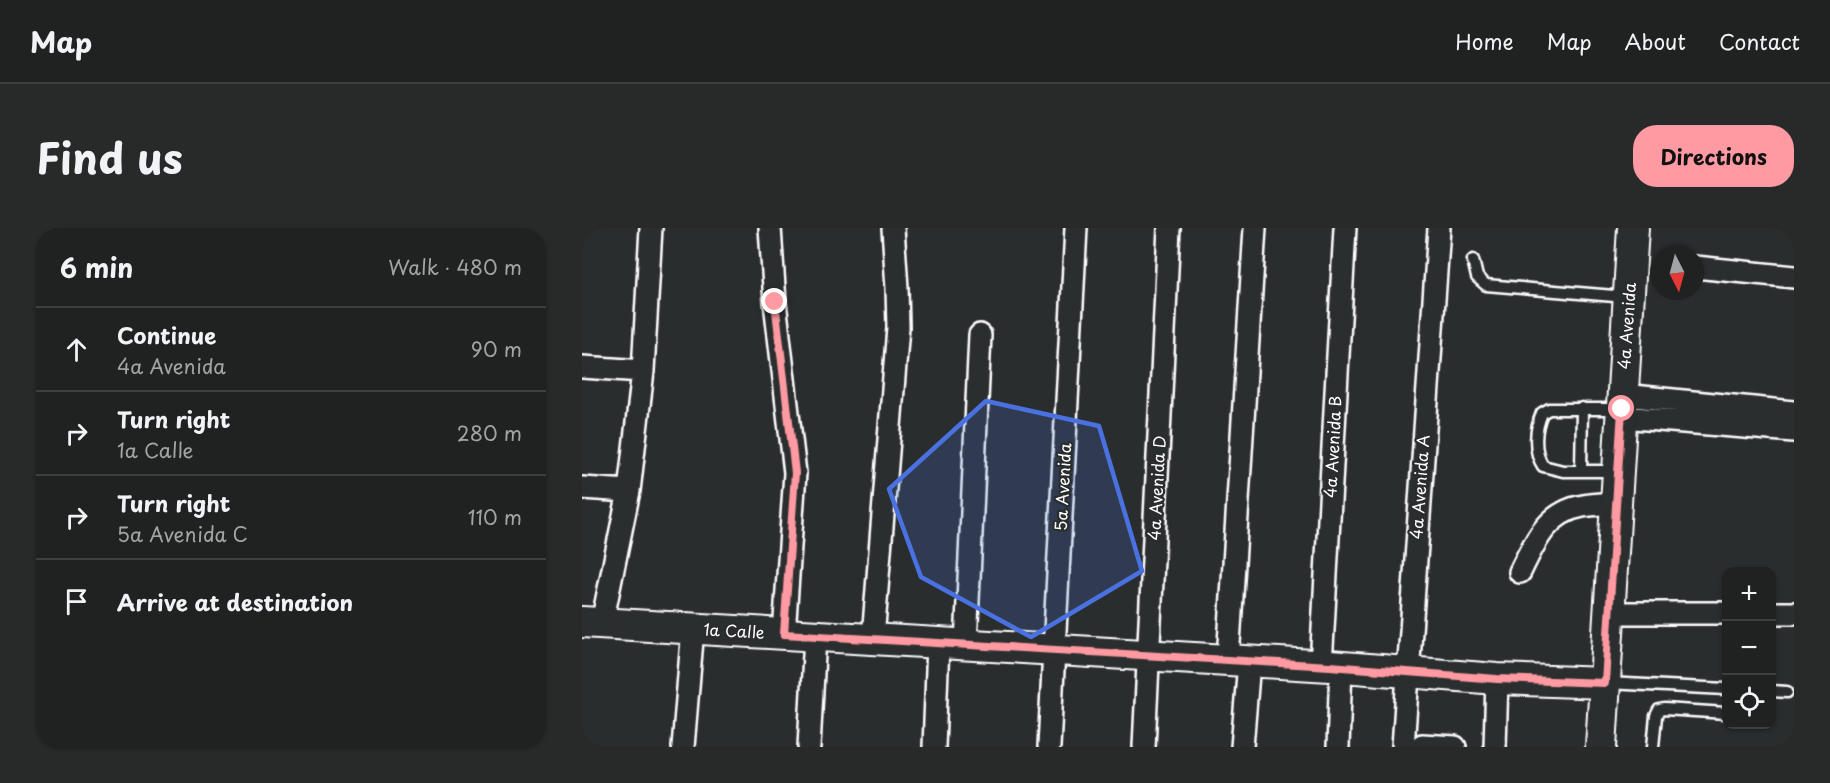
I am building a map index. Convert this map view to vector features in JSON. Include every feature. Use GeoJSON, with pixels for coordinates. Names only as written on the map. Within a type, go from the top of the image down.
{"type":"FeatureCollection","features":[{"type":"Feature","properties":{"kind":"street"},"geometry":{"type":"LineString","coordinates":[[592,622],[629,491],[643,371],[651,228]]}},
{"type":"Feature","properties":{"kind":"street"},"geometry":{"type":"LineString","coordinates":[[770,228],[775,302],[795,473],[784,634]]}},
{"type":"Feature","properties":{"kind":"street"},"geometry":{"type":"LineString","coordinates":[[873,639],[898,327],[893,228]]}},
{"type":"Feature","properties":{"kind":"street","name":"5a Avenida"},"geometry":{"type":"LineString","coordinates":[[1049,747],[1076,228]]}},
{"type":"Feature","properties":{"kind":"street","name":"4a Avenida D"},"geometry":{"type":"LineString","coordinates":[[1144,747],[1169,228]]}},
{"type":"Feature","properties":{"kind":"street"},"geometry":{"type":"LineString","coordinates":[[1242,747],[1238,661],[1255,228]]}},
{"type":"Feature","properties":{"kind":"street","name":"4a Avenida B"},"geometry":{"type":"LineString","coordinates":[[1338,747],[1331,666],[1345,228]]}},
{"type":"Feature","properties":{"kind":"street","name":"4a Avenida A"},"geometry":{"type":"LineString","coordinates":[[1413,746],[1407,671],[1439,228]]}},
{"type":"Feature","properties":{"kind":"street","name":"4a Avenida"},"geometry":{"type":"LineString","coordinates":[[1601,747],[1633,228]]}},
{"type":"Feature","properties":{"kind":"street"},"geometry":{"type":"LineString","coordinates":[[1704,268],[1794,277]]}},
{"type":"Feature","properties":{"kind":"street"},"geometry":{"type":"LineString","coordinates":[[934,747],[952,644],[980,335]]}},
{"type":"Feature","properties":{"kind":"street"},"geometry":{"type":"LineString","coordinates":[[582,367],[643,371]]}},
{"type":"Feature","properties":{"kind":"street"},"geometry":{"type":"LineString","coordinates":[[1622,407],[1794,412]]}},
{"type":"Feature","properties":{"kind":"street"},"geometry":{"type":"LineString","coordinates":[[1622,407],[1794,431]]}},
{"type":"Feature","properties":{"kind":"street"},"geometry":{"type":"LineString","coordinates":[[582,488],[629,491]]}},
{"type":"Feature","properties":{"kind":"street"},"geometry":{"type":"LineString","coordinates":[[1520,572],[1537,536],[1558,516],[1584,505],[1616,503]]}},
{"type":"Feature","properties":{"kind":"street"},"geometry":{"type":"LineString","coordinates":[[1610,613],[1722,613]]}},
{"type":"Feature","properties":{"kind":"street"},"geometry":{"type":"LineString","coordinates":[[1776,613],[1794,613]]}},
{"type":"Feature","properties":{"kind":"street","name":"1a Calle"},"geometry":{"type":"LineString","coordinates":[[592,622],[1331,666],[1497,679],[1605,683]]}},
{"type":"Feature","properties":{"kind":"street"},"geometry":{"type":"LineString","coordinates":[[683,747],[693,628]]}},
{"type":"Feature","properties":{"kind":"street"},"geometry":{"type":"LineString","coordinates":[[809,747],[815,636]]}},
{"type":"Feature","properties":{"kind":"street"},"geometry":{"type":"LineString","coordinates":[[1495,747],[1497,679]]}},
{"type":"Feature","properties":{"kind":"street"},"geometry":{"type":"LineString","coordinates":[[1413,746],[1455,747]]}},
{"type":"Feature","properties":{"kind":"lane"},"geometry":{"type":"LineString","coordinates":[[1473,260],[1478,278],[1486,285],[1629,297]]}},
{"type":"Feature","properties":{"kind":"lane"},"geometry":{"type":"LineString","coordinates":[[1618,471],[1563,471],[1543,466],[1538,460],[1536,435],[1542,413],[1549,409],[1622,407]]}},
{"type":"Feature","properties":{"kind":"lane"},"geometry":{"type":"LineString","coordinates":[[1581,471],[1582,408]]}},
{"type":"Feature","properties":{"kind":"lane"},"geometry":{"type":"LineString","coordinates":[[1605,683],[1722,689]]}},
{"type":"Feature","properties":{"kind":"lane"},"geometry":{"type":"LineString","coordinates":[[1776,691],[1787,692]]}},
{"type":"Feature","properties":{"kind":"lane"},"geometry":{"type":"LineString","coordinates":[[1653,747],[1656,716],[1659,710],[1722,713]]}},
{"type":"Feature","properties":{"kind":"highlighted area"},"geometry":{"type":"Polygon","coordinates":[[[986,401],[1099,426],[1142,571],[1031,637],[921,577],[889,489],[986,401]]]}},
{"type":"Feature","properties":{"kind":"route"},"geometry":{"type":"LineString","coordinates":[[775,302],[795,473],[784,634],[1330,666],[1497,679],[1605,683],[1622,409]]}}]}
